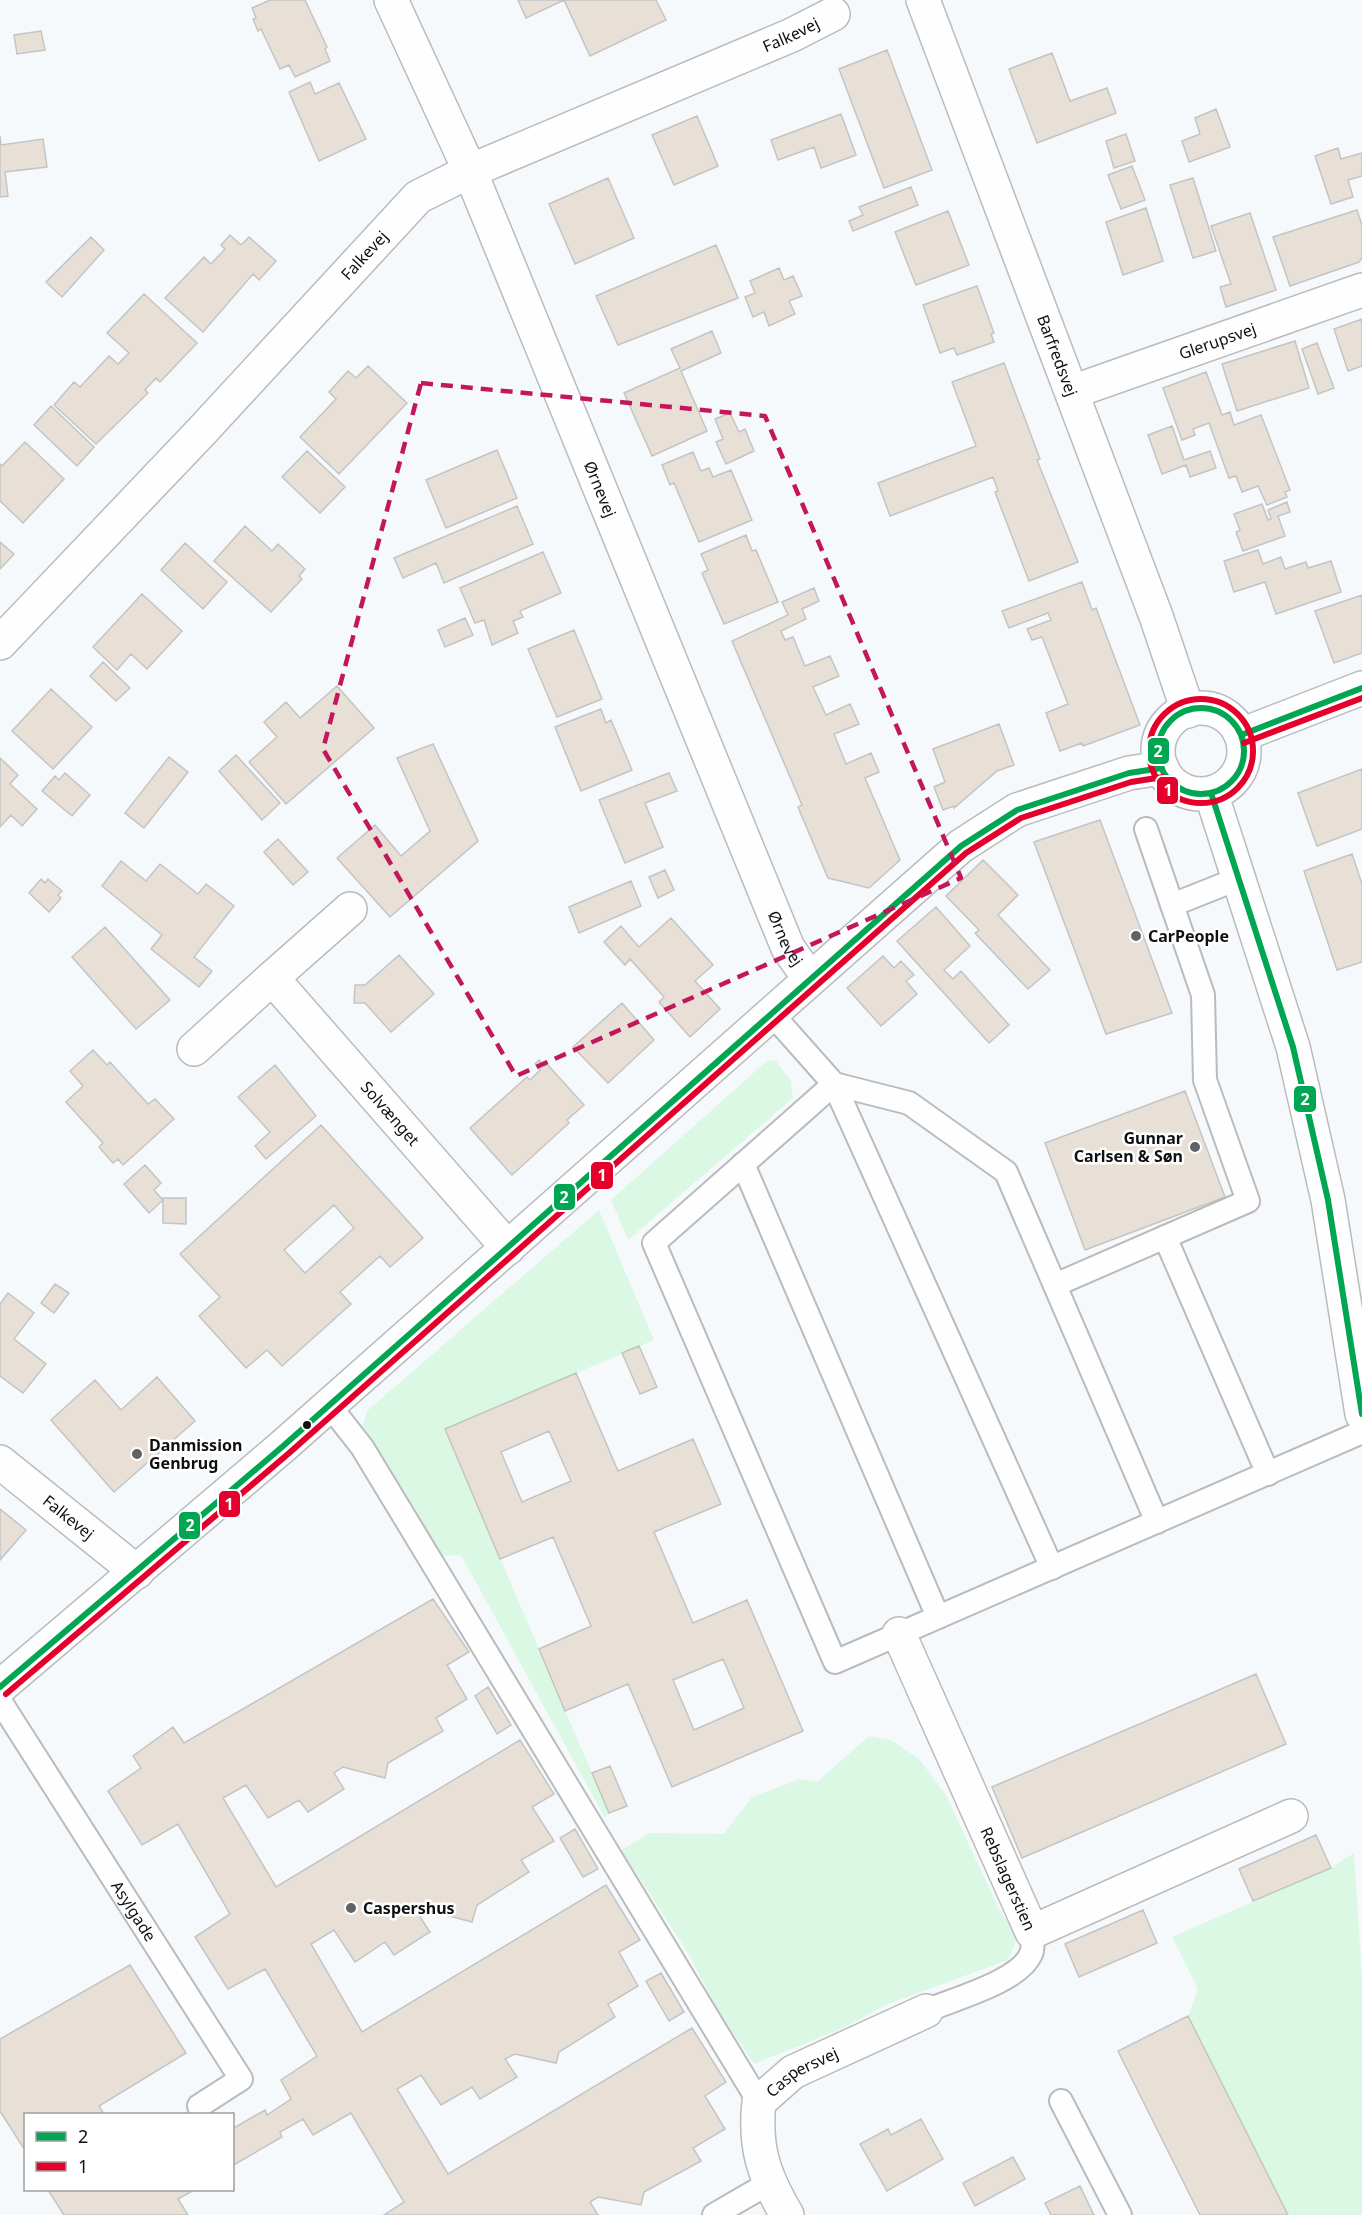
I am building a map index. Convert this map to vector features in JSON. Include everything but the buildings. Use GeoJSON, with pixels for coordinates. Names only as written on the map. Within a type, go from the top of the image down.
{"type":"FeatureCollection","features":[{"type":"Feature","properties":{"kind":"street","name":"Ørnevej"},"geometry":{"type":"LineString","coordinates":[[391,0],[470,171],[788,948],[809,978]]}},
{"type":"Feature","properties":{"kind":"street","name":"Barfredsvej"},"geometry":{"type":"LineString","coordinates":[[923,0],[1156,616],[1188,711]]}},
{"type":"Feature","properties":{"kind":"street","name":"Falkevej"},"geometry":{"type":"LineString","coordinates":[[0,643],[201,432],[418,197],[470,171],[792,35],[833,14]]}},
{"type":"Feature","properties":{"kind":"street","name":"Glerupsvej"},"geometry":{"type":"LineString","coordinates":[[1072,392],[1362,290]]}},
{"type":"Feature","properties":{"kind":"street"},"geometry":{"type":"LineString","coordinates":[[1241,735],[1362,688]]}},
{"type":"Feature","properties":{"kind":"street"},"geometry":{"type":"LineString","coordinates":[[1213,710],[1225,716],[1241,735],[1244,750],[1242,764],[1236,777],[1225,787],[1211,793],[1199,794],[1182,789],[1168,778],[1162,768],[1159,754],[1163,734],[1175,717],[1188,711],[1213,710]]}},
{"type":"Feature","properties":{"kind":"street"},"geometry":{"type":"LineString","coordinates":[[0,1687],[329,1406],[809,978],[961,846],[1017,810],[1129,773],[1162,768]]}},
{"type":"Feature","properties":{"kind":"street"},"geometry":{"type":"LineString","coordinates":[[1211,793],[1293,1047],[1328,1200],[1362,1412]]}},
{"type":"Feature","properties":{"kind":"street"},"geometry":{"type":"LineString","coordinates":[[194,1048],[350,909]]}},
{"type":"Feature","properties":{"kind":"street","name":"Solvænget"},"geometry":{"type":"LineString","coordinates":[[272,978],[508,1248]]}},
{"type":"Feature","properties":{"kind":"street","name":"Falkevej"},"geometry":{"type":"LineString","coordinates":[[0,1462],[137,1572]]}},
{"type":"Feature","properties":{"kind":"street","name":"Rebslagerstien"},"geometry":{"type":"LineString","coordinates":[[899,1634],[1032,1932],[1291,1816]]}},
{"type":"Feature","properties":{"kind":"street","name":"Caspersvej"},"geometry":{"type":"LineString","coordinates":[[787,2215],[769,2183],[756,2130],[759,2102],[793,2072],[926,2011]]}},
{"type":"Feature","properties":{"kind":"lane"},"geometry":{"type":"LineString","coordinates":[[1055,1285],[1248,1201],[1205,1080],[1203,995],[1146,829]]}},
{"type":"Feature","properties":{"kind":"lane"},"geometry":{"type":"LineString","coordinates":[[1172,905],[1240,878]]}},
{"type":"Feature","properties":{"kind":"lane"},"geometry":{"type":"LineString","coordinates":[[771,1013],[834,1084],[1052,1568]]}},
{"type":"Feature","properties":{"kind":"lane"},"geometry":{"type":"LineString","coordinates":[[834,1084],[654,1243],[835,1662],[1362,1432]]}},
{"type":"Feature","properties":{"kind":"lane"},"geometry":{"type":"LineString","coordinates":[[834,1084],[909,1103],[1006,1172],[1157,1522]]}},
{"type":"Feature","properties":{"kind":"lane"},"geometry":{"type":"LineString","coordinates":[[743,1164],[938,1617]]}},
{"type":"Feature","properties":{"kind":"lane"},"geometry":{"type":"LineString","coordinates":[[1166,1237],[1268,1474]]}},
{"type":"Feature","properties":{"kind":"lane"},"geometry":{"type":"LineString","coordinates":[[329,1406],[368,1458],[759,2102]]}},
{"type":"Feature","properties":{"kind":"lane","name":"Asylgade"},"geometry":{"type":"LineString","coordinates":[[0,1701],[241,2079],[199,2106]]}},
{"type":"Feature","properties":{"kind":"lane"},"geometry":{"type":"LineString","coordinates":[[926,2011],[1013,1975],[1030,1956],[1033,1946],[1032,1932]]}},
{"type":"Feature","properties":{"kind":"lane"},"geometry":{"type":"LineString","coordinates":[[1060,2101],[1120,2215]]}},
{"type":"Feature","properties":{"kind":"lane"},"geometry":{"type":"LineString","coordinates":[[714,2215],[769,2183]]}},
{"type":"Feature","properties":{"kind":"highlighted area"},"geometry":{"type":"Polygon","coordinates":[[[421,383],[765,416],[961,878],[516,1076],[323,749],[421,383]]]}},
{"type":"Feature","properties":{"kind":"green space"},"geometry":{"type":"Polygon","coordinates":[[[768,1060],[776,1061],[791,1081],[793,1098],[628,1240],[611,1200],[768,1060]]]}},
{"type":"Feature","properties":{"kind":"green space"},"geometry":{"type":"Polygon","coordinates":[[[599,1210],[654,1340],[445,1429],[609,1813],[605,1818],[461,1555],[440,1556],[363,1425],[367,1411],[599,1210]]]}},
{"type":"Feature","properties":{"kind":"green space"},"geometry":{"type":"Polygon","coordinates":[[[869,1736],[891,1740],[920,1760],[946,1795],[999,1909],[1018,1937],[1008,1960],[888,2004],[843,2028],[754,2064],[717,2009],[688,1953],[621,1850],[650,1833],[724,1834],[752,1797],[800,1779],[817,1782],[869,1736]]]}},
{"type":"Feature","properties":{"kind":"green space"},"geometry":{"type":"Polygon","coordinates":[[[1354,1853],[1362,1977],[1362,2215],[1288,2215],[1188,2016],[1198,1989],[1172,1937],[1331,1868],[1354,1853]]]}},
{"type":"Feature","properties":{"kind":"transit line","name":"2"},"geometry":{"type":"LineString","coordinates":[[1241,735],[1362,688]]}},
{"type":"Feature","properties":{"kind":"transit line","name":"1"},"geometry":{"type":"LineString","coordinates":[[1244,743],[1362,698]]}},
{"type":"Feature","properties":{"kind":"transit line","name":"1"},"geometry":{"type":"LineString","coordinates":[[1201,699],[1221,703],[1230,708],[1244,722],[1249,731],[1253,751],[1249,771],[1244,780],[1230,794],[1221,799],[1201,803],[1181,799],[1172,794],[1158,780],[1153,771],[1149,751],[1153,731],[1158,722],[1172,708],[1181,703],[1201,699]]}},
{"type":"Feature","properties":{"kind":"transit line","name":"2"},"geometry":{"type":"LineString","coordinates":[[1201,708],[1217,712],[1231,721],[1240,735],[1244,751],[1240,767],[1231,781],[1217,790],[1201,794],[1185,790],[1171,781],[1162,767],[1158,751],[1162,735],[1171,721],[1185,712],[1201,708]]}},
{"type":"Feature","properties":{"kind":"transit line","name":"2"},"geometry":{"type":"LineString","coordinates":[[0,1687],[282,1447],[961,846],[1017,810],[1129,773],[1162,768]]}},
{"type":"Feature","properties":{"kind":"transit line","name":"1"},"geometry":{"type":"LineString","coordinates":[[6,1694],[288,1454],[966,853],[1021,818],[1131,782],[1163,777]]}},
{"type":"Feature","properties":{"kind":"transit line","name":"2"},"geometry":{"type":"LineString","coordinates":[[1211,793],[1293,1047],[1328,1200],[1362,1414]]}},
{"type":"Feature","properties":{"kind":"place","name":"CarPeople"},"geometry":{"type":"Point","coordinates":[1136,936]}},
{"type":"Feature","properties":{"kind":"place","name":"Gunnar Carlsen & Søn"},"geometry":{"type":"Point","coordinates":[1195,1147]}},
{"type":"Feature","properties":{"kind":"place","name":"Danmission Genbrug"},"geometry":{"type":"Point","coordinates":[137,1454]}},
{"type":"Feature","properties":{"kind":"place","name":"Caspershus"},"geometry":{"type":"Point","coordinates":[351,1908]}}]}
